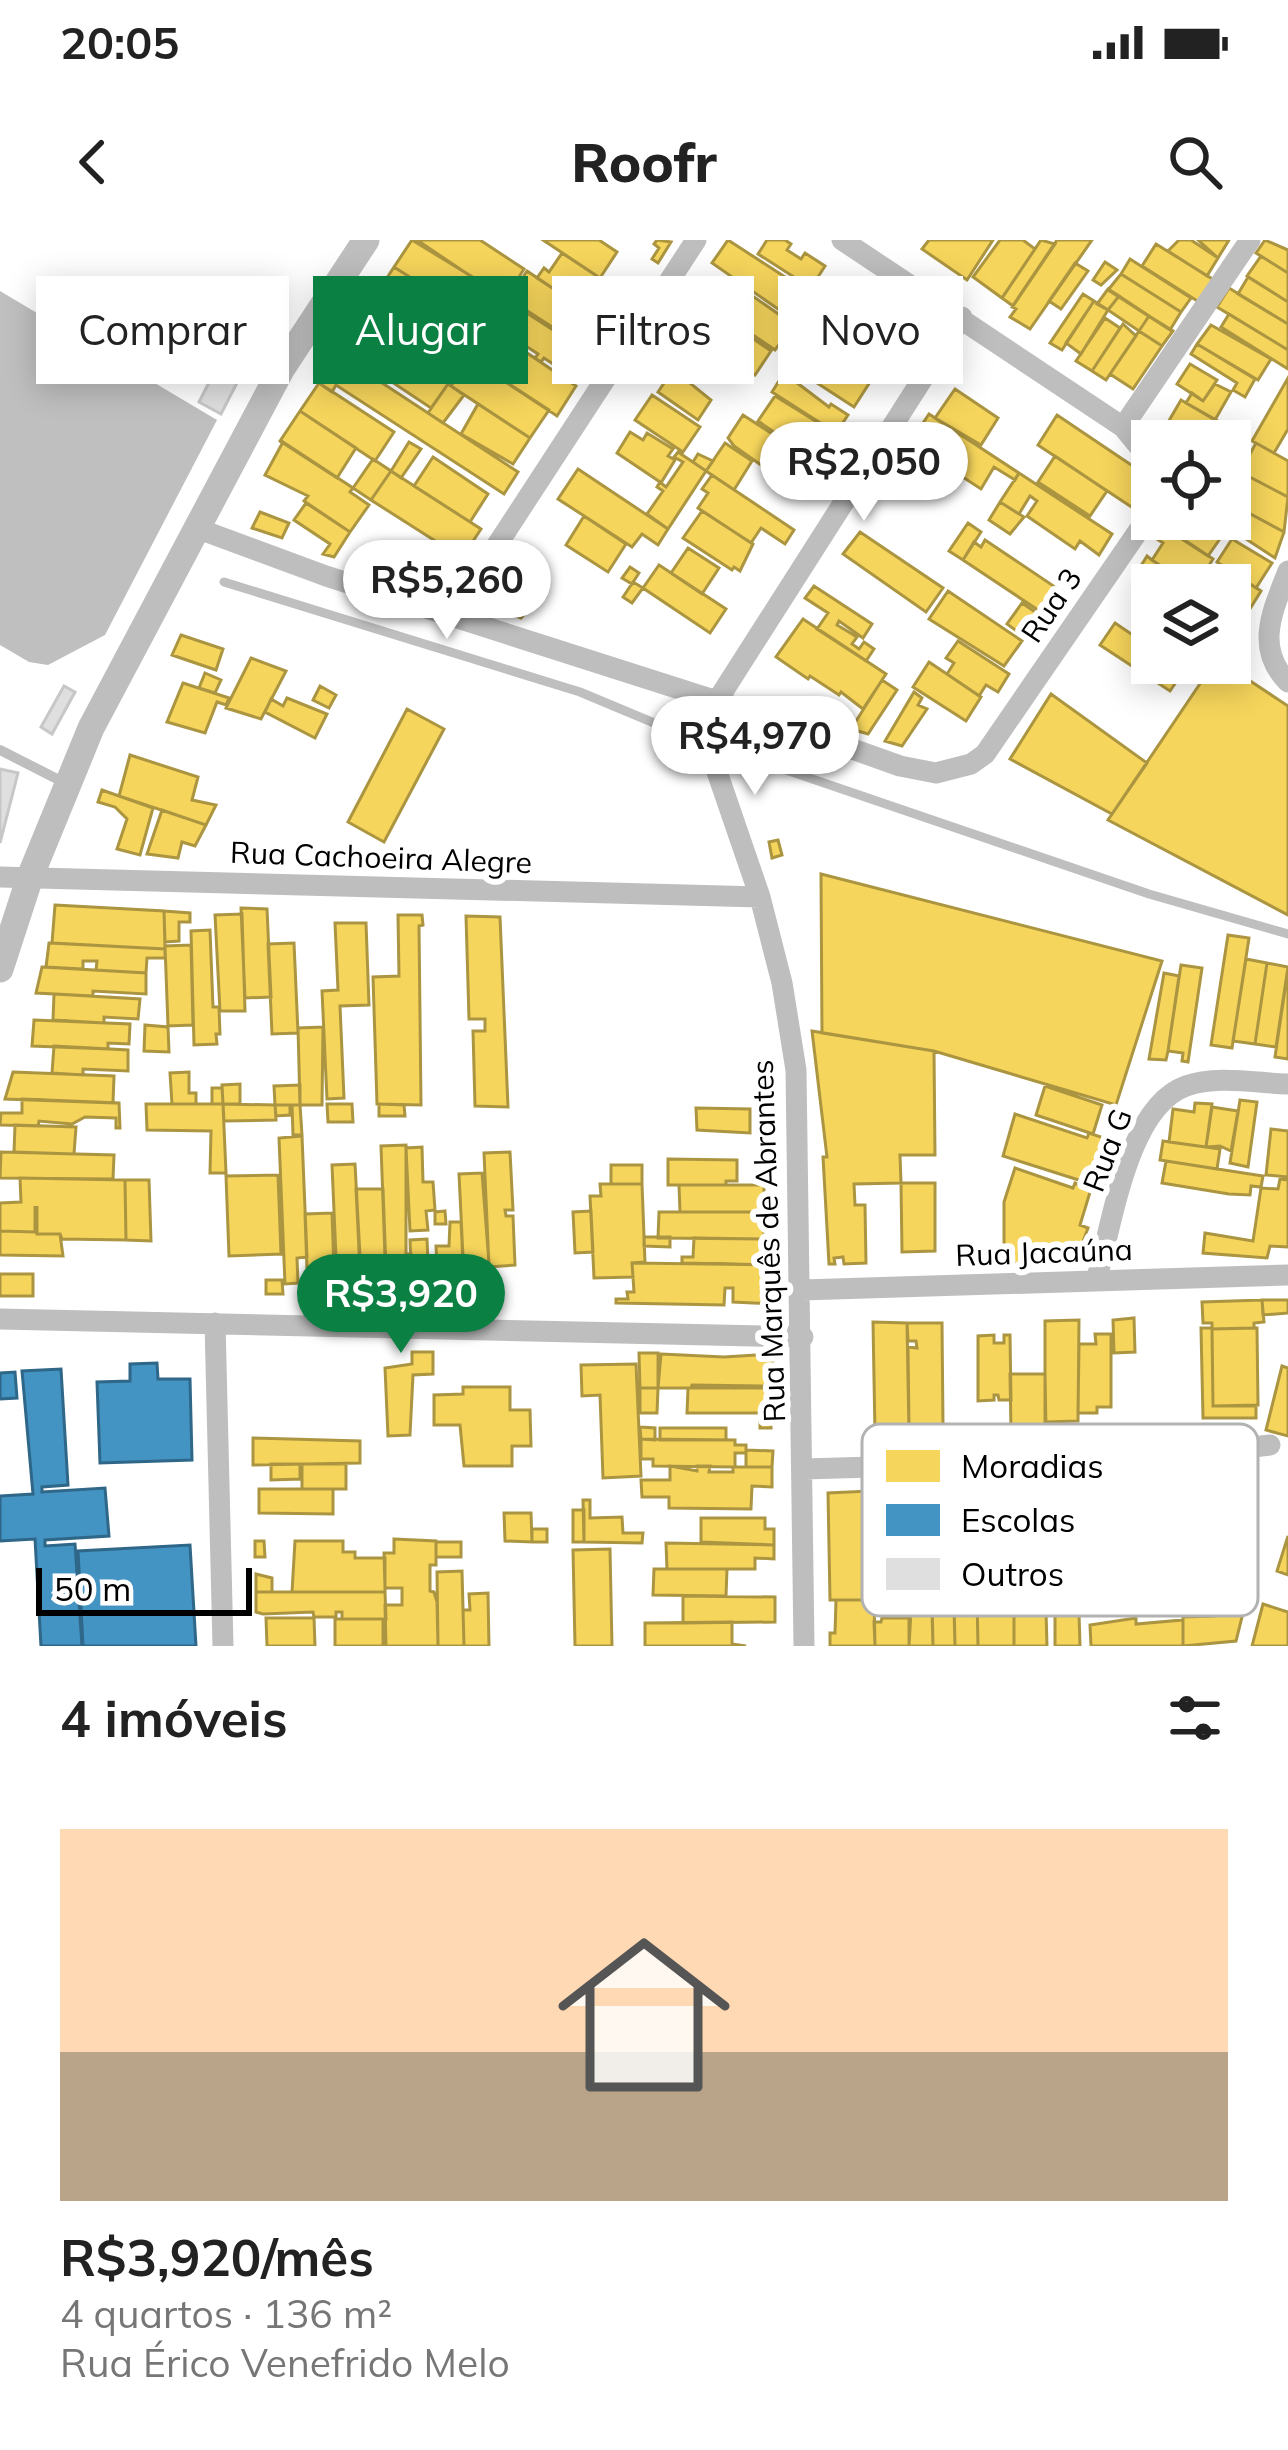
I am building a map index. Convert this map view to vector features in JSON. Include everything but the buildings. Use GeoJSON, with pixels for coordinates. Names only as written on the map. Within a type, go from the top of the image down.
{"type":"FeatureCollection","features":[{"type":"Feature","properties":{"kind":"street"},"geometry":{"type":"LineString","coordinates":[[0,969],[65,783],[282,368],[366,240]]}},
{"type":"Feature","properties":{"kind":"street"},"geometry":{"type":"LineString","coordinates":[[452,614],[696,240]]}},
{"type":"Feature","properties":{"kind":"street"},"geometry":{"type":"LineString","coordinates":[[842,240],[898,276]]}},
{"type":"Feature","properties":{"kind":"street"},"geometry":{"type":"LineString","coordinates":[[1123,427],[1250,240]]}},
{"type":"Feature","properties":{"kind":"street"},"geometry":{"type":"LineString","coordinates":[[963,318],[1131,437]]}},
{"type":"Feature","properties":{"kind":"street"},"geometry":{"type":"LineString","coordinates":[[717,701],[919,384]]}},
{"type":"Feature","properties":{"kind":"street","name":"Rua 3"},"geometry":{"type":"LineString","coordinates":[[196,528],[326,576],[717,701],[900,766],[936,773],[971,764],[1000,733],[1133,540]]}},
{"type":"Feature","properties":{"kind":"street"},"geometry":{"type":"LineString","coordinates":[[1288,571],[1270,617],[1268,642],[1273,663],[1288,682]]}},
{"type":"Feature","properties":{"kind":"street","name":"Rua Marquês de Abrantes"},"geometry":{"type":"LineString","coordinates":[[717,701],[714,763],[760,897],[782,983],[796,1070],[804,1646]]}},
{"type":"Feature","properties":{"kind":"street","name":"Rua Cachoeira Alegre"},"geometry":{"type":"LineString","coordinates":[[0,877],[760,897]]}},
{"type":"Feature","properties":{"kind":"street","name":"Rua G"},"geometry":{"type":"LineString","coordinates":[[1096,1281],[1135,1144],[1144,1121],[1164,1097],[1187,1085],[1211,1081],[1288,1084]]}},
{"type":"Feature","properties":{"kind":"street","name":"Rua Jacaúna"},"geometry":{"type":"LineString","coordinates":[[802,1290],[1288,1275]]}},
{"type":"Feature","properties":{"kind":"street"},"geometry":{"type":"LineString","coordinates":[[0,1319],[802,1337]]}},
{"type":"Feature","properties":{"kind":"street"},"geometry":{"type":"LineString","coordinates":[[215,1323],[223,1646]]}},
{"type":"Feature","properties":{"kind":"street"},"geometry":{"type":"LineString","coordinates":[[1258,1446],[1270,1445]]}},
{"type":"Feature","properties":{"kind":"street"},"geometry":{"type":"LineString","coordinates":[[804,1469],[862,1467]]}},
{"type":"Feature","properties":{"kind":"lane"},"geometry":{"type":"LineString","coordinates":[[0,750],[65,783]]}},
{"type":"Feature","properties":{"kind":"shaded area"},"geometry":{"type":"Polygon","coordinates":[[[0,291],[36,312],[36,384],[156,384],[217,420],[105,635],[48,665],[29,662],[0,645],[0,291]]]}},
{"type":"Feature","properties":{"kind":"waterway"},"geometry":{"type":"LineString","coordinates":[[224,582],[580,692],[690,738]]}},
{"type":"Feature","properties":{"kind":"waterway"},"geometry":{"type":"LineString","coordinates":[[742,755],[1149,894],[1288,934]]}}]}
